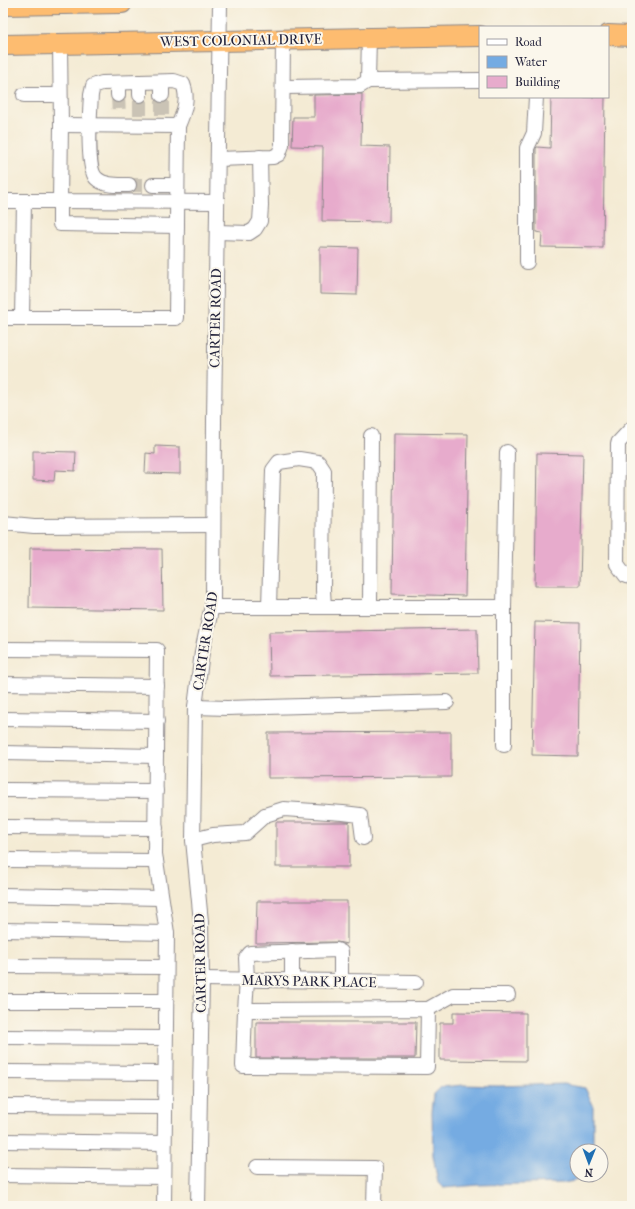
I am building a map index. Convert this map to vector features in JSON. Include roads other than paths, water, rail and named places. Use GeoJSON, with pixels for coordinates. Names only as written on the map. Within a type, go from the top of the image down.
{"type":"FeatureCollection","features":[{"type":"Feature","properties":{"kind":"highway"},"geometry":{"type":"LineString","coordinates":[[3,5],[122,3]]}},
{"type":"Feature","properties":{"kind":"highway"},"geometry":{"type":"LineString","coordinates":[[609,35],[632,36]]}},
{"type":"Feature","properties":{"kind":"highway","name":"WEST COLONIAL DRIVE"},"geometry":{"type":"LineString","coordinates":[[3,45],[479,36]]}},
{"type":"Feature","properties":{"kind":"street","name":"CARTER ROAD"},"geometry":{"type":"LineString","coordinates":[[198,1206],[202,979],[201,922],[192,840],[195,707],[202,652],[213,601],[220,3]]}},
{"type":"Feature","properties":{"kind":"street"},"geometry":{"type":"LineString","coordinates":[[368,81],[369,37]]}},
{"type":"Feature","properties":{"kind":"street"},"geometry":{"type":"LineString","coordinates":[[218,158],[273,157],[279,154],[282,145],[283,39]]}},
{"type":"Feature","properties":{"kind":"street"},"geometry":{"type":"LineString","coordinates":[[60,44],[60,224],[177,226]]}},
{"type":"Feature","properties":{"kind":"street"},"geometry":{"type":"LineString","coordinates":[[283,87],[350,87],[360,86],[368,81],[479,80]]}},
{"type":"Feature","properties":{"kind":"street"},"geometry":{"type":"LineString","coordinates":[[3,318],[176,318],[178,126],[185,110],[186,90],[183,84],[174,82],[162,88],[140,89],[118,89],[102,83],[93,86],[91,95],[90,125],[90,160],[92,172],[96,178],[110,185],[129,185]]}},
{"type":"Feature","properties":{"kind":"street"},"geometry":{"type":"LineString","coordinates":[[24,95],[60,95]]}},
{"type":"Feature","properties":{"kind":"street"},"geometry":{"type":"LineString","coordinates":[[527,262],[527,148],[534,133],[536,98]]}},
{"type":"Feature","properties":{"kind":"street"},"geometry":{"type":"LineString","coordinates":[[61,125],[90,125],[119,120],[140,120],[162,121],[178,126]]}},
{"type":"Feature","properties":{"kind":"street"},"geometry":{"type":"LineString","coordinates":[[217,232],[249,233],[256,229],[260,221],[261,206],[260,157]]}},
{"type":"Feature","properties":{"kind":"street"},"geometry":{"type":"LineString","coordinates":[[153,185],[177,185]]}},
{"type":"Feature","properties":{"kind":"street"},"geometry":{"type":"LineString","coordinates":[[3,201],[217,202]]}},
{"type":"Feature","properties":{"kind":"street"},"geometry":{"type":"LineString","coordinates":[[22,318],[24,201]]}},
{"type":"Feature","properties":{"kind":"street"},"geometry":{"type":"LineString","coordinates":[[632,428],[618,443],[617,564],[626,576],[632,576]]}},
{"type":"Feature","properties":{"kind":"street"},"geometry":{"type":"LineString","coordinates":[[370,607],[371,436]]}},
{"type":"Feature","properties":{"kind":"street"},"geometry":{"type":"LineString","coordinates":[[504,745],[504,607],[507,452]]}},
{"type":"Feature","properties":{"kind":"street"},"geometry":{"type":"LineString","coordinates":[[269,607],[273,470],[279,462],[299,459],[318,462],[324,471],[324,607]]}},
{"type":"Feature","properties":{"kind":"street"},"geometry":{"type":"LineString","coordinates":[[3,522],[34,526],[213,525]]}},
{"type":"Feature","properties":{"kind":"street"},"geometry":{"type":"LineString","coordinates":[[212,607],[504,607]]}},
{"type":"Feature","properties":{"kind":"street"},"geometry":{"type":"LineString","coordinates":[[3,649],[158,650],[155,854],[167,933],[164,1206]]}},
{"type":"Feature","properties":{"kind":"street"},"geometry":{"type":"LineString","coordinates":[[3,684],[157,686]]}},
{"type":"Feature","properties":{"kind":"street"},"geometry":{"type":"LineString","coordinates":[[195,707],[227,708],[447,702]]}},
{"type":"Feature","properties":{"kind":"street"},"geometry":{"type":"LineString","coordinates":[[3,719],[157,721]]}},
{"type":"Feature","properties":{"kind":"street"},"geometry":{"type":"LineString","coordinates":[[3,753],[156,756]]}},
{"type":"Feature","properties":{"kind":"street"},"geometry":{"type":"LineString","coordinates":[[3,790],[156,791]]}},
{"type":"Feature","properties":{"kind":"street"},"geometry":{"type":"LineString","coordinates":[[192,840],[213,835],[245,833],[265,816],[284,809],[360,815],[363,838]]}},
{"type":"Feature","properties":{"kind":"street"},"geometry":{"type":"LineString","coordinates":[[3,827],[156,828]]}},
{"type":"Feature","properties":{"kind":"street"},"geometry":{"type":"LineString","coordinates":[[3,860],[156,861]]}},
{"type":"Feature","properties":{"kind":"street"},"geometry":{"type":"LineString","coordinates":[[3,895],[161,898]]}},
{"type":"Feature","properties":{"kind":"street"},"geometry":{"type":"LineString","coordinates":[[3,930],[167,933]]}},
{"type":"Feature","properties":{"kind":"street"},"geometry":{"type":"LineString","coordinates":[[341,981],[341,952],[337,950],[250,953],[246,958],[243,1066],[426,1067],[428,1009]]}},
{"type":"Feature","properties":{"kind":"street"},"geometry":{"type":"LineString","coordinates":[[292,951],[292,980]]}},
{"type":"Feature","properties":{"kind":"street"},"geometry":{"type":"LineString","coordinates":[[3,966],[166,967]]}},
{"type":"Feature","properties":{"kind":"street","name":"MARYS PARK PLACE"},"geometry":{"type":"LineString","coordinates":[[202,979],[416,982]]}},
{"type":"Feature","properties":{"kind":"street"},"geometry":{"type":"LineString","coordinates":[[245,1010],[428,1009],[453,995],[508,996]]}},
{"type":"Feature","properties":{"kind":"street"},"geometry":{"type":"LineString","coordinates":[[3,1001],[166,1001]]}},
{"type":"Feature","properties":{"kind":"street"},"geometry":{"type":"LineString","coordinates":[[3,1037],[165,1038]]}},
{"type":"Feature","properties":{"kind":"street"},"geometry":{"type":"LineString","coordinates":[[3,1072],[165,1073]]}},
{"type":"Feature","properties":{"kind":"street"},"geometry":{"type":"LineString","coordinates":[[3,1106],[165,1107]]}},
{"type":"Feature","properties":{"kind":"street"},"geometry":{"type":"LineString","coordinates":[[3,1141],[164,1143]]}},
{"type":"Feature","properties":{"kind":"street"},"geometry":{"type":"LineString","coordinates":[[257,1167],[375,1168],[374,1206]]}},
{"type":"Feature","properties":{"kind":"street"},"geometry":{"type":"LineString","coordinates":[[3,1175],[164,1177]]}},
{"type":"Feature","properties":{"kind":"water"},"geometry":{"type":"Polygon","coordinates":[[[564,1084],[585,1088],[593,1105],[593,1143],[569,1143],[569,1182],[479,1185],[443,1188],[438,1183],[433,1155],[432,1112],[434,1094],[441,1087],[464,1085],[498,1086],[564,1084]]]}},
{"type":"Feature","properties":{"kind":"tunnel"},"geometry":{"type":"LineString","coordinates":[[118,95],[119,115]]}},
{"type":"Feature","properties":{"kind":"tunnel"},"geometry":{"type":"LineString","coordinates":[[140,95],[140,115]]}},
{"type":"Feature","properties":{"kind":"tunnel"},"geometry":{"type":"LineString","coordinates":[[162,95],[162,115]]}},
{"type":"Feature","properties":{"kind":"tunnel"},"geometry":{"type":"LineString","coordinates":[[129,185],[153,185]]}}]}
